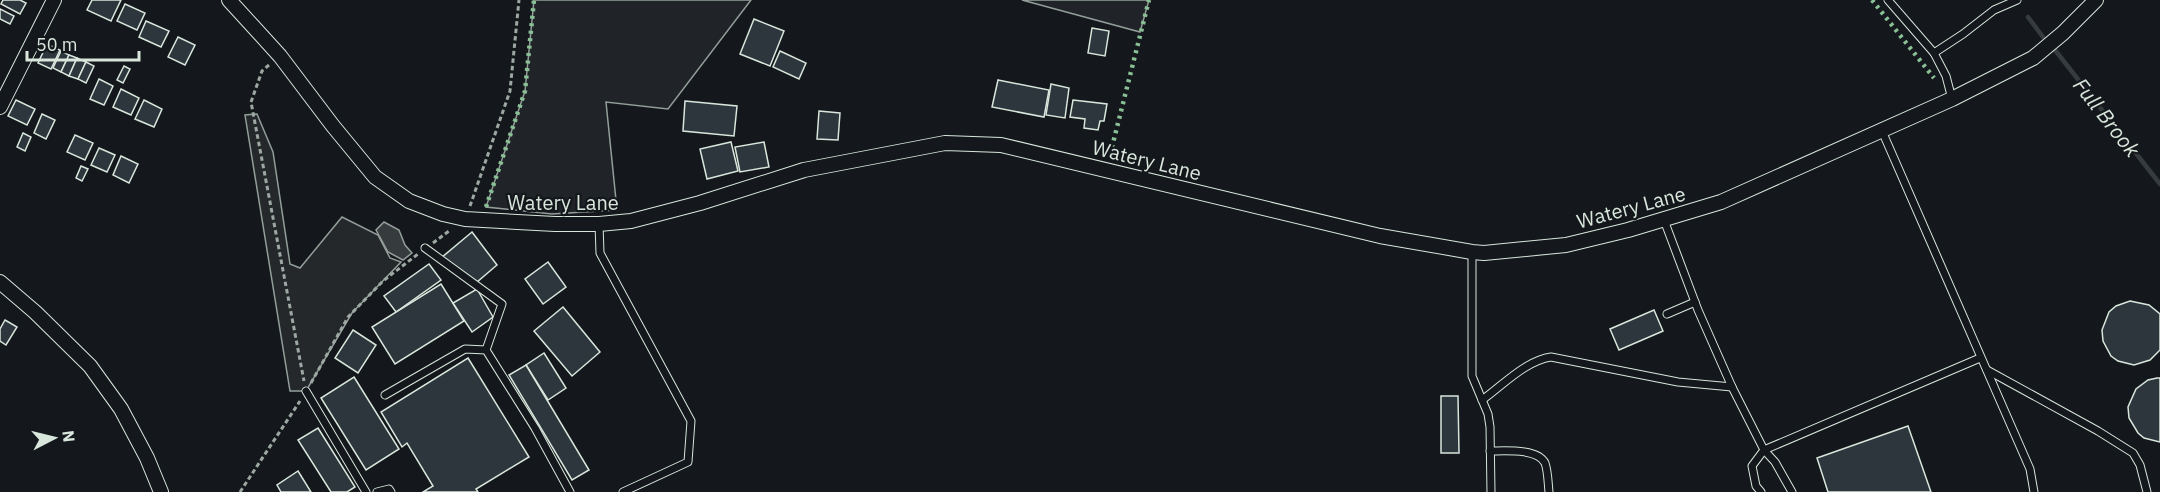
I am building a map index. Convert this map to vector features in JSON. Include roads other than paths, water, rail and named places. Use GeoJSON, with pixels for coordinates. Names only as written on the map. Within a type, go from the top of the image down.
{"type":"FeatureCollection","features":[{"type":"Feature","properties":{"kind":"street"},"geometry":{"type":"LineString","coordinates":[[0,107],[54,0]]}},
{"type":"Feature","properties":{"kind":"street","name":"Watery Lane"},"geometry":{"type":"LineString","coordinates":[[229,0],[280,56],[375,177],[409,201],[443,214],[465,219],[555,224],[631,221],[700,203],[804,170],[945,143],[970,142],[1001,145],[1380,236],[1472,252],[1566,245],[1664,220],[1721,202],[1952,99],[2033,58],[2063,33],[2096,0]]}},
{"type":"Feature","properties":{"kind":"street"},"geometry":{"type":"LineString","coordinates":[[0,282],[35,312],[90,366],[121,409],[147,458],[161,492]]}},
{"type":"Feature","properties":{"kind":"lane"},"geometry":{"type":"LineString","coordinates":[[1888,0],[1934,53],[1946,76],[1952,99]]}},
{"type":"Feature","properties":{"kind":"lane"},"geometry":{"type":"LineString","coordinates":[[1934,53],[1994,10],[2017,0]]}},
{"type":"Feature","properties":{"kind":"lane"},"geometry":{"type":"LineString","coordinates":[[1882,131],[2030,469],[2034,492]]}},
{"type":"Feature","properties":{"kind":"lane"},"geometry":{"type":"LineString","coordinates":[[1664,220],[1695,302],[1732,387],[1764,450],[1792,492]]}},
{"type":"Feature","properties":{"kind":"lane"},"geometry":{"type":"LineString","coordinates":[[599,224],[600,253],[691,421],[688,462],[623,492]]}},
{"type":"Feature","properties":{"kind":"lane"},"geometry":{"type":"LineString","coordinates":[[425,248],[502,304],[486,350]]}},
{"type":"Feature","properties":{"kind":"lane"},"geometry":{"type":"LineString","coordinates":[[1472,252],[1472,376],[1490,421],[1491,492]]}},
{"type":"Feature","properties":{"kind":"lane"},"geometry":{"type":"LineString","coordinates":[[1667,314],[1695,302]]}},
{"type":"Feature","properties":{"kind":"lane"},"geometry":{"type":"LineString","coordinates":[[385,395],[465,349],[486,350]]}},
{"type":"Feature","properties":{"kind":"lane"},"geometry":{"type":"LineString","coordinates":[[486,350],[535,428],[570,492]]}},
{"type":"Feature","properties":{"kind":"lane"},"geometry":{"type":"LineString","coordinates":[[1482,400],[1529,365],[1540,359],[1551,357],[1678,382],[1732,387]]}},
{"type":"Feature","properties":{"kind":"lane"},"geometry":{"type":"LineString","coordinates":[[1761,492],[1756,486],[1752,466],[1764,450],[1980,358]]}},
{"type":"Feature","properties":{"kind":"lane"},"geometry":{"type":"LineString","coordinates":[[1987,370],[2098,431],[2133,453],[2140,465],[2147,492]]}},
{"type":"Feature","properties":{"kind":"lane"},"geometry":{"type":"LineString","coordinates":[[306,391],[366,492]]}},
{"type":"Feature","properties":{"kind":"lane"},"geometry":{"type":"LineString","coordinates":[[1490,451],[1524,452],[1541,458],[1545,464],[1549,492]]}},
{"type":"Feature","properties":{"kind":"lane"},"geometry":{"type":"LineString","coordinates":[[377,492],[389,489],[391,492]]}},
{"type":"Feature","properties":{"kind":"waterway","name":"Full Brook"},"geometry":{"type":"LineString","coordinates":[[2028,17],[2043,37]]}},
{"type":"Feature","properties":{"kind":"waterway","name":"Full Brook"},"geometry":{"type":"LineString","coordinates":[[2055,50],[2160,184]]}}]}
